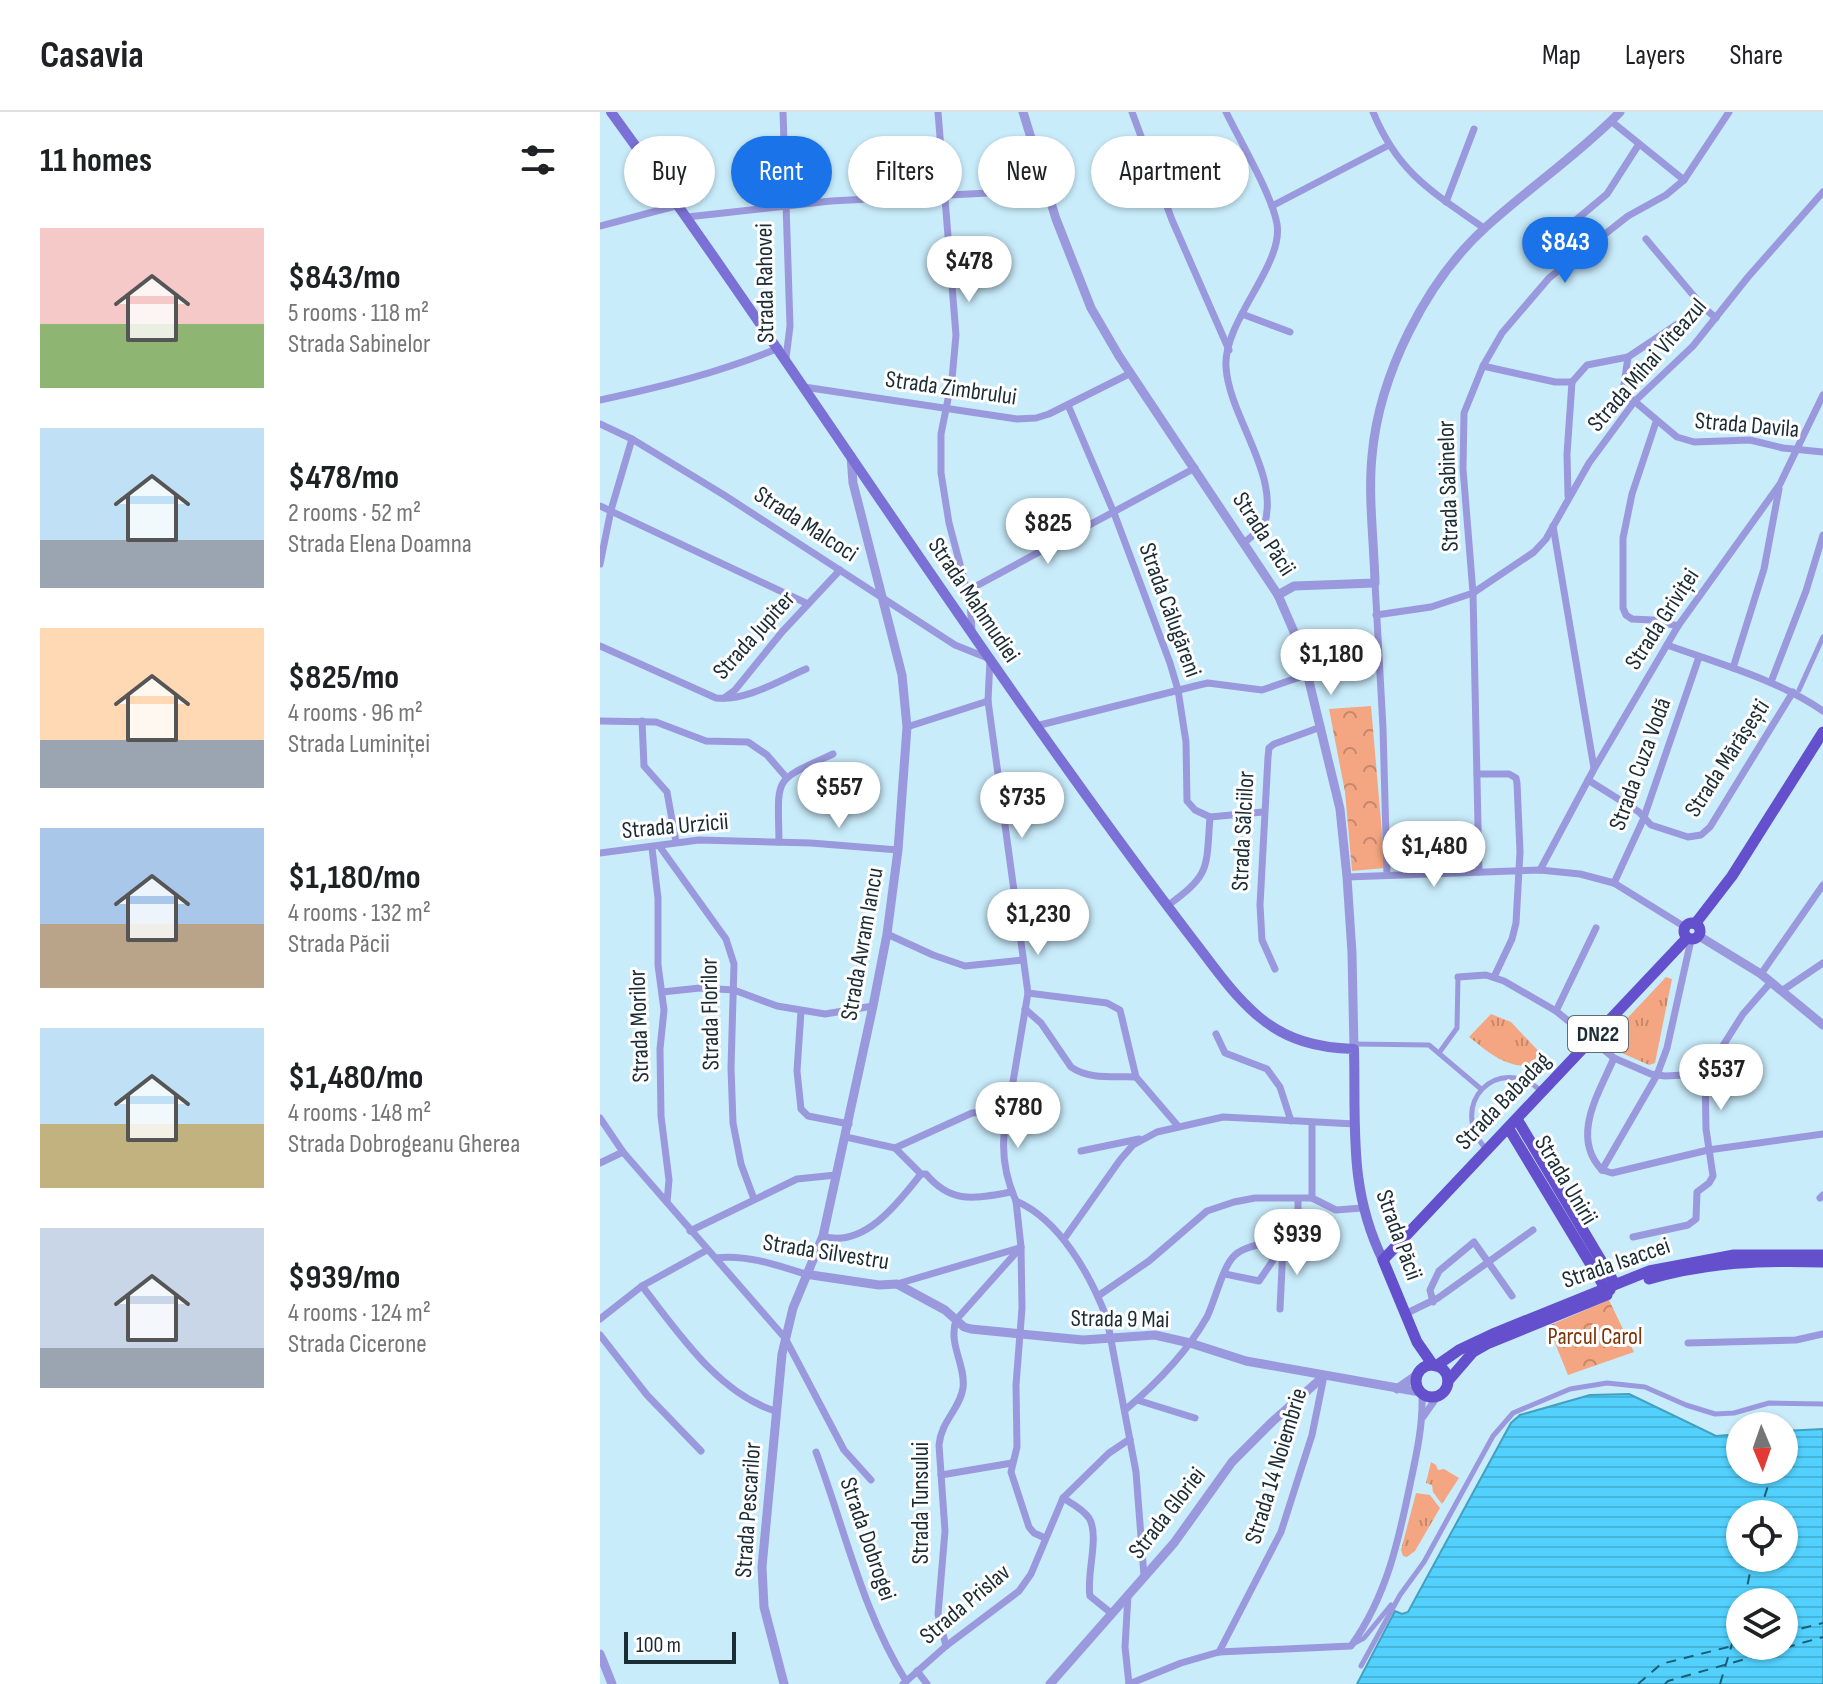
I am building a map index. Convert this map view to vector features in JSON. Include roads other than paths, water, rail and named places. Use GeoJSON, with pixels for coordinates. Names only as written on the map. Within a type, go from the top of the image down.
{"type":"FeatureCollection","features":[{"type":"Feature","properties":{"kind":"main road","name":"Strada Mahmudiei"},"geometry":{"type":"LineString","coordinates":[[611,112],[629,136]]}},
{"type":"Feature","properties":{"kind":"main road","name":"Strada Mahmudiei"},"geometry":{"type":"LineString","coordinates":[[681,208],[1036,726],[1167,906],[1237,996],[1261,1019],[1287,1036],[1324,1047],[1354,1047]]}},
{"type":"Feature","properties":{"kind":"main road","name":"Strada Babadag"},"geometry":{"type":"LineString","coordinates":[[1693,933],[1823,732]]}},
{"type":"Feature","properties":{"kind":"main road","name":"Strada Babadag"},"geometry":{"type":"LineString","coordinates":[[1383,1260],[1693,933],[1756,851],[1823,745]]}},
{"type":"Feature","properties":{"kind":"main road","name":"Strada Păcii"},"geometry":{"type":"LineString","coordinates":[[1354,1047],[1357,1179],[1362,1208],[1417,1342],[1435,1365]]}},
{"type":"Feature","properties":{"kind":"main road","name":"Strada Unirii"},"geometry":{"type":"LineString","coordinates":[[1517,1119],[1613,1288]]}},
{"type":"Feature","properties":{"kind":"main road","name":"Strada Unirii"},"geometry":{"type":"LineString","coordinates":[[1509,1129],[1613,1288]]}},
{"type":"Feature","properties":{"kind":"main road","name":"Strada Isaccei"},"geometry":{"type":"LineString","coordinates":[[1435,1365],[1476,1341],[1649,1271],[1712,1258],[1763,1253],[1823,1255]]}},
{"type":"Feature","properties":{"kind":"main road","name":"Strada Isaccei"},"geometry":{"type":"LineString","coordinates":[[1448,1381],[1479,1349],[1597,1299],[1613,1288],[1719,1264],[1823,1262]]}},
{"type":"Feature","properties":{"kind":"main road","name":"Strada Păcii"},"geometry":{"type":"LineString","coordinates":[[1417,1342],[1418,1373]]}},
{"type":"Feature","properties":{"kind":"main road"},"geometry":{"type":"LineString","coordinates":[[1435,1365],[1443,1370],[1448,1381],[1447,1389],[1437,1397],[1421,1394],[1415,1381],[1418,1373],[1435,1365]]}},
{"type":"Feature","properties":{"kind":"street","name":"Strada Rahovei"},"geometry":{"type":"LineString","coordinates":[[783,112],[783,136]]}},
{"type":"Feature","properties":{"kind":"street"},"geometry":{"type":"LineString","coordinates":[[938,112],[940,136]]}},
{"type":"Feature","properties":{"kind":"street","name":"Strada Păcii"},"geometry":{"type":"LineString","coordinates":[[1023,112],[1030,136]]}},
{"type":"Feature","properties":{"kind":"street"},"geometry":{"type":"LineString","coordinates":[[1132,112],[1172,220],[1229,350]]}},
{"type":"Feature","properties":{"kind":"street"},"geometry":{"type":"LineString","coordinates":[[1226,112],[1272,206],[1278,225],[1273,252],[1242,314],[1226,358],[1228,378],[1256,455],[1266,501],[1264,526],[1244,543]]}},
{"type":"Feature","properties":{"kind":"street"},"geometry":{"type":"LineString","coordinates":[[1373,112],[1389,145],[1407,171],[1484,228]]}},
{"type":"Feature","properties":{"kind":"street"},"geometry":{"type":"LineString","coordinates":[[1387,875],[1371,460],[1385,392],[1411,327],[1427,298],[1484,228],[1620,112]]}},
{"type":"Feature","properties":{"kind":"street","name":"Strada Sabinelor"},"geometry":{"type":"LineString","coordinates":[[1479,872],[1473,593],[1462,421],[1483,366],[1502,333],[1549,278],[1628,216],[1666,195],[1684,180],[1729,112]]}},
{"type":"Feature","properties":{"kind":"street"},"geometry":{"type":"LineString","coordinates":[[1611,121],[1684,180]]}},
{"type":"Feature","properties":{"kind":"street"},"geometry":{"type":"LineString","coordinates":[[1446,202],[1474,129]]}},
{"type":"Feature","properties":{"kind":"street"},"geometry":{"type":"LineString","coordinates":[[1546,245],[1607,194],[1639,144]]}},
{"type":"Feature","properties":{"kind":"street"},"geometry":{"type":"LineString","coordinates":[[1272,206],[1389,145]]}},
{"type":"Feature","properties":{"kind":"street","name":"Strada Mihai Viteazul"},"geometry":{"type":"LineString","coordinates":[[1376,615],[1431,607],[1473,593],[1534,552],[1553,526],[1589,463],[1634,402],[1665,375],[1823,192]]}},
{"type":"Feature","properties":{"kind":"street"},"geometry":{"type":"LineString","coordinates":[[600,226],[668,208]]}},
{"type":"Feature","properties":{"kind":"street"},"geometry":{"type":"LineString","coordinates":[[687,217],[760,208]]}},
{"type":"Feature","properties":{"kind":"street","name":"Strada Rahovei"},"geometry":{"type":"LineString","coordinates":[[784,208],[790,326],[786,358]]}},
{"type":"Feature","properties":{"kind":"street"},"geometry":{"type":"LineString","coordinates":[[946,208],[956,335],[952,379],[941,434],[943,490],[967,591],[972,631]]}},
{"type":"Feature","properties":{"kind":"street","name":"Strada Păcii"},"geometry":{"type":"LineString","coordinates":[[1053,208],[1080,284],[1103,331],[1278,595],[1291,622],[1309,674],[1340,809],[1347,877],[1354,1047]]}},
{"type":"Feature","properties":{"kind":"street"},"geometry":{"type":"LineString","coordinates":[[1646,239],[1703,307],[1716,318]]}},
{"type":"Feature","properties":{"kind":"street"},"geometry":{"type":"LineString","coordinates":[[1568,498],[1567,454],[1572,382],[1587,365],[1628,357],[1703,307]]}},
{"type":"Feature","properties":{"kind":"street"},"geometry":{"type":"LineString","coordinates":[[1242,314],[1290,332]]}},
{"type":"Feature","properties":{"kind":"street"},"geometry":{"type":"LineString","coordinates":[[600,400],[674,385],[779,348]]}},
{"type":"Feature","properties":{"kind":"street"},"geometry":{"type":"LineString","coordinates":[[1628,357],[1624,390],[1634,402]]}},
{"type":"Feature","properties":{"kind":"street"},"geometry":{"type":"LineString","coordinates":[[1483,366],[1555,382],[1572,382]]}},
{"type":"Feature","properties":{"kind":"street","name":"Strada Zimbrului"},"geometry":{"type":"LineString","coordinates":[[804,387],[1017,419],[1036,418],[1131,373]]}},
{"type":"Feature","properties":{"kind":"street","name":"Strada Griviței"},"geometry":{"type":"LineString","coordinates":[[1540,870],[1594,769],[1678,626],[1780,484],[1823,395]]}},
{"type":"Feature","properties":{"kind":"street","name":"Strada Davila"},"geometry":{"type":"LineString","coordinates":[[1634,402],[1677,437],[1694,442],[1750,440],[1796,450],[1823,452]]}},
{"type":"Feature","properties":{"kind":"street","name":"Strada Călugăreni"},"geometry":{"type":"LineString","coordinates":[[1068,405],[1114,513],[1178,690],[1186,742],[1187,801],[1195,810],[1210,817]]}},
{"type":"Feature","properties":{"kind":"street"},"geometry":{"type":"LineString","coordinates":[[1656,422],[1632,494],[1623,538],[1623,608],[1632,619],[1678,626]]}},
{"type":"Feature","properties":{"kind":"street","name":"Strada Malcoci"},"geometry":{"type":"LineString","coordinates":[[600,424],[632,439],[955,645],[990,659]]}},
{"type":"Feature","properties":{"kind":"street"},"geometry":{"type":"LineString","coordinates":[[600,564],[611,510],[632,439]]}},
{"type":"Feature","properties":{"kind":"street","name":"Strada Avram Iancu"},"geometry":{"type":"LineString","coordinates":[[785,1338],[805,1274],[823,1236],[846,1137],[887,934],[898,850],[907,727],[902,675],[853,483],[851,456]]}},
{"type":"Feature","properties":{"kind":"street"},"geometry":{"type":"LineString","coordinates":[[967,591],[1195,468]]}},
{"type":"Feature","properties":{"kind":"street"},"geometry":{"type":"LineString","coordinates":[[1733,668],[1764,569],[1780,484]]}},
{"type":"Feature","properties":{"kind":"street"},"geometry":{"type":"LineString","coordinates":[[600,506],[808,604]]}},
{"type":"Feature","properties":{"kind":"street"},"geometry":{"type":"LineString","coordinates":[[1553,526],[1594,769]]}},
{"type":"Feature","properties":{"kind":"street","name":"Strada Mărășești"},"geometry":{"type":"LineString","coordinates":[[1771,682],[1806,591],[1823,535]]}},
{"type":"Feature","properties":{"kind":"street","name":"Strada Jupiter"},"geometry":{"type":"LineString","coordinates":[[600,646],[722,699],[735,690],[840,570]]}},
{"type":"Feature","properties":{"kind":"street"},"geometry":{"type":"LineString","coordinates":[[1278,595],[1294,586],[1375,583]]}},
{"type":"Feature","properties":{"kind":"street"},"geometry":{"type":"LineString","coordinates":[[1796,691],[1823,637]]}},
{"type":"Feature","properties":{"kind":"street"},"geometry":{"type":"LineString","coordinates":[[1667,645],[1796,691],[1823,711]]}},
{"type":"Feature","properties":{"kind":"street","name":"Strada Cuza Vodă"},"geometry":{"type":"LineString","coordinates":[[1614,883],[1643,820],[1699,657]]}},
{"type":"Feature","properties":{"kind":"street"},"geometry":{"type":"LineString","coordinates":[[990,659],[988,701],[1028,993],[1002,1154],[1016,1201],[1021,1247],[1017,1447],[1012,1478],[1029,1527],[1045,1538]]}},
{"type":"Feature","properties":{"kind":"street"},"geometry":{"type":"LineString","coordinates":[[722,699],[743,696],[806,669]]}},
{"type":"Feature","properties":{"kind":"street"},"geometry":{"type":"LineString","coordinates":[[1036,726],[1208,683],[1262,690],[1309,674]]}},
{"type":"Feature","properties":{"kind":"street","name":"Strada Mărășești"},"geometry":{"type":"LineString","coordinates":[[1588,780],[1639,812],[1643,820],[1651,825],[1688,837],[1707,832],[1796,691]]}},
{"type":"Feature","properties":{"kind":"street"},"geometry":{"type":"LineString","coordinates":[[907,727],[988,701]]}},
{"type":"Feature","properties":{"kind":"street"},"geometry":{"type":"LineString","coordinates":[[600,721],[642,721],[675,728],[706,741],[748,742],[767,755],[786,777]]}},
{"type":"Feature","properties":{"kind":"street"},"geometry":{"type":"LineString","coordinates":[[642,721],[644,766],[667,792],[676,842]]}},
{"type":"Feature","properties":{"kind":"street","name":"Strada Sălciilor"},"geometry":{"type":"LineString","coordinates":[[1275,969],[1262,940],[1260,905],[1269,748],[1321,727]]}},
{"type":"Feature","properties":{"kind":"street"},"geometry":{"type":"LineString","coordinates":[[779,842],[778,793],[786,777],[833,754]]}},
{"type":"Feature","properties":{"kind":"street"},"geometry":{"type":"LineString","coordinates":[[1477,774],[1509,774],[1516,778],[1519,871],[1515,929],[1494,977]]}},
{"type":"Feature","properties":{"kind":"street"},"geometry":{"type":"LineString","coordinates":[[1167,906],[1192,888],[1203,874],[1210,817],[1263,812]]}},
{"type":"Feature","properties":{"kind":"street","name":"Strada Urzicii"},"geometry":{"type":"LineString","coordinates":[[601,850],[656,847],[676,842],[779,842],[898,850]]}},
{"type":"Feature","properties":{"kind":"street","name":"Strada Florilor"},"geometry":{"type":"LineString","coordinates":[[656,847],[726,939],[734,964],[733,1123],[741,1164],[754,1199]]}},
{"type":"Feature","properties":{"kind":"street","name":"Strada Morilor"},"geometry":{"type":"LineString","coordinates":[[656,847],[657,949],[664,1010],[660,1049],[661,1116],[669,1180],[667,1202]]}},
{"type":"Feature","properties":{"kind":"street"},"geometry":{"type":"LineString","coordinates":[[1347,877],[1540,870],[1593,876],[1614,883],[1761,974],[1823,1025]]}},
{"type":"Feature","properties":{"kind":"street"},"geometry":{"type":"LineString","coordinates":[[1761,974],[1823,885]]}},
{"type":"Feature","properties":{"kind":"street"},"geometry":{"type":"LineString","coordinates":[[1556,1011],[1596,928]]}},
{"type":"Feature","properties":{"kind":"street"},"geometry":{"type":"LineString","coordinates":[[1602,1170],[1657,1075],[1667,1048],[1693,933]]}},
{"type":"Feature","properties":{"kind":"street"},"geometry":{"type":"LineString","coordinates":[[887,934],[965,966],[1023,960]]}},
{"type":"Feature","properties":{"kind":"street"},"geometry":{"type":"LineString","coordinates":[[1783,990],[1823,963]]}},
{"type":"Feature","properties":{"kind":"street"},"geometry":{"type":"LineString","coordinates":[[1439,1053],[1457,1028],[1458,977],[1494,977],[1556,1011],[1614,1058],[1657,1075],[1705,1074]]}},
{"type":"Feature","properties":{"kind":"street"},"geometry":{"type":"LineString","coordinates":[[1633,1237],[1693,1223],[1696,1219],[1697,1192],[1713,1176],[1708,1150],[1705,1074],[1743,1014],[1771,982]]}},
{"type":"Feature","properties":{"kind":"street"},"geometry":{"type":"LineString","coordinates":[[662,992],[700,988],[734,990],[801,1011],[825,1014],[873,1006]]}},
{"type":"Feature","properties":{"kind":"street"},"geometry":{"type":"LineString","coordinates":[[1028,993],[1107,1003],[1120,1010],[1136,1077],[1178,1126]]}},
{"type":"Feature","properties":{"kind":"street"},"geometry":{"type":"LineString","coordinates":[[1025,1009],[1041,1023],[1077,1072],[1136,1077]]}},
{"type":"Feature","properties":{"kind":"street"},"geometry":{"type":"LineString","coordinates":[[801,1011],[797,1071],[801,1109],[808,1116],[849,1124]]}},
{"type":"Feature","properties":{"kind":"street"},"geometry":{"type":"LineString","coordinates":[[1216,1034],[1225,1053],[1256,1063],[1273,1075],[1291,1121]]}},
{"type":"Feature","properties":{"kind":"street"},"geometry":{"type":"LineString","coordinates":[[1354,1047],[1429,1045],[1481,1089]]}},
{"type":"Feature","properties":{"kind":"street"},"geometry":{"type":"LineString","coordinates":[[1614,1058],[1587,1125],[1592,1160],[1602,1170],[1612,1173],[1708,1150],[1823,1134]]}},
{"type":"Feature","properties":{"kind":"street"},"geometry":{"type":"LineString","coordinates":[[1487,1150],[1473,1131],[1470,1120],[1475,1098],[1481,1089],[1490,1082],[1512,1077],[1533,1084],[1541,1091]]}},
{"type":"Feature","properties":{"kind":"street"},"geometry":{"type":"LineString","coordinates":[[895,1148],[972,1113],[1008,1110]]}},
{"type":"Feature","properties":{"kind":"street"},"geometry":{"type":"LineString","coordinates":[[1081,1151],[1223,1117],[1355,1124]]}},
{"type":"Feature","properties":{"kind":"street"},"geometry":{"type":"LineString","coordinates":[[600,1118],[623,1152],[785,1338],[844,1450],[871,1480]]}},
{"type":"Feature","properties":{"kind":"street"},"geometry":{"type":"LineString","coordinates":[[1312,1123],[1312,1198]]}},
{"type":"Feature","properties":{"kind":"street"},"geometry":{"type":"LineString","coordinates":[[846,1137],[895,1148],[921,1174],[926,1174],[943,1191],[955,1197],[1012,1192]]}},
{"type":"Feature","properties":{"kind":"street"},"geometry":{"type":"LineString","coordinates":[[1064,1239],[1120,1160],[1141,1139]]}},
{"type":"Feature","properties":{"kind":"street"},"geometry":{"type":"LineString","coordinates":[[600,1163],[623,1152]]}},
{"type":"Feature","properties":{"kind":"street"},"geometry":{"type":"LineString","coordinates":[[823,1236],[846,1239],[866,1228],[891,1209],[921,1174]]}},
{"type":"Feature","properties":{"kind":"street"},"geometry":{"type":"LineString","coordinates":[[690,1231],[797,1179],[836,1175]]}},
{"type":"Feature","properties":{"kind":"street"},"geometry":{"type":"LineString","coordinates":[[1098,1296],[1149,1261],[1207,1211],[1244,1199],[1312,1198],[1336,1210],[1362,1208]]}},
{"type":"Feature","properties":{"kind":"street"},"geometry":{"type":"LineString","coordinates":[[1225,1274],[1259,1281],[1296,1228],[1298,1199]]}},
{"type":"Feature","properties":{"kind":"street"},"geometry":{"type":"LineString","coordinates":[[1016,1201],[1025,1205],[1064,1239],[1098,1296],[1111,1339],[1130,1439],[1139,1498],[1144,1576]]}},
{"type":"Feature","properties":{"kind":"street"},"geometry":{"type":"LineString","coordinates":[[1405,1314],[1433,1302],[1533,1230]]}},
{"type":"Feature","properties":{"kind":"street"},"geometry":{"type":"LineString","coordinates":[[1125,1410],[1161,1377],[1190,1343],[1214,1302],[1236,1254],[1284,1242]]}},
{"type":"Feature","properties":{"kind":"street"},"geometry":{"type":"LineString","coordinates":[[1280,1309],[1284,1242]]}},
{"type":"Feature","properties":{"kind":"street"},"geometry":{"type":"LineString","coordinates":[[1433,1302],[1430,1290],[1436,1274],[1474,1242],[1512,1296]]}},
{"type":"Feature","properties":{"kind":"street"},"geometry":{"type":"LineString","coordinates":[[956,1320],[1021,1247]]}},
{"type":"Feature","properties":{"kind":"street","name":"Strada Silvestru"},"geometry":{"type":"LineString","coordinates":[[716,1258],[760,1261],[805,1274],[879,1285],[897,1284],[1021,1247]]}},
{"type":"Feature","properties":{"kind":"street"},"geometry":{"type":"LineString","coordinates":[[600,1319],[642,1286],[707,1250]]}},
{"type":"Feature","properties":{"kind":"street","name":"Strada 9 Mai"},"geometry":{"type":"LineString","coordinates":[[897,1284],[945,1310],[971,1329],[1083,1340],[1155,1335],[1246,1361],[1421,1394]]}},
{"type":"Feature","properties":{"kind":"street"},"geometry":{"type":"LineString","coordinates":[[642,1286],[696,1353],[727,1383],[751,1401],[775,1411]]}},
{"type":"Feature","properties":{"kind":"street","name":"Strada Tunsului"},"geometry":{"type":"LineString","coordinates":[[946,1646],[938,1614],[945,1531],[940,1431],[958,1402],[964,1383],[954,1340],[956,1320]]}},
{"type":"Feature","properties":{"kind":"street"},"geometry":{"type":"LineString","coordinates":[[1688,1343],[1796,1340],[1823,1334]]}},
{"type":"Feature","properties":{"kind":"street"},"geometry":{"type":"LineString","coordinates":[[600,1335],[647,1395],[701,1451]]}},
{"type":"Feature","properties":{"kind":"street","name":"Strada Pescarilor"},"geometry":{"type":"LineString","coordinates":[[784,1684],[770,1635],[762,1587],[775,1411],[785,1338]]}},
{"type":"Feature","properties":{"kind":"street"},"geometry":{"type":"LineString","coordinates":[[1397,1389],[1418,1373]]}},
{"type":"Feature","properties":{"kind":"street","name":"Strada Gloriei"},"geometry":{"type":"LineString","coordinates":[[1050,1684],[1186,1529],[1232,1462],[1324,1376]]}},
{"type":"Feature","properties":{"kind":"street","name":"Strada 14 Noiembrie"},"geometry":{"type":"LineString","coordinates":[[1219,1652],[1281,1532],[1312,1435],[1324,1376]]}},
{"type":"Feature","properties":{"kind":"street"},"geometry":{"type":"LineString","coordinates":[[1128,1594],[1125,1647],[1129,1684],[1219,1652],[1351,1646],[1362,1640],[1424,1562],[1499,1426],[1513,1413],[1540,1399],[1581,1386],[1607,1383],[1645,1387],[1686,1405],[1723,1414],[1769,1403],[1823,1404]]}},
{"type":"Feature","properties":{"kind":"street"},"geometry":{"type":"LineString","coordinates":[[1351,1646],[1384,1587],[1397,1546],[1422,1419],[1421,1394]]}},
{"type":"Feature","properties":{"kind":"street"},"geometry":{"type":"LineString","coordinates":[[1422,1419],[1437,1397]]}},
{"type":"Feature","properties":{"kind":"street"},"geometry":{"type":"LineString","coordinates":[[1137,1400],[1195,1418]]}},
{"type":"Feature","properties":{"kind":"street","name":"Strada Prislav"},"geometry":{"type":"LineString","coordinates":[[904,1682],[1019,1591],[1031,1574],[1063,1498],[1109,1453],[1130,1439]]}},
{"type":"Feature","properties":{"kind":"street","name":"Strada Dobrogei"},"geometry":{"type":"LineString","coordinates":[[816,1452],[868,1604],[904,1682]]}},
{"type":"Feature","properties":{"kind":"street"},"geometry":{"type":"LineString","coordinates":[[941,1475],[1012,1463]]}},
{"type":"Feature","properties":{"kind":"street"},"geometry":{"type":"LineString","coordinates":[[1063,1498],[1082,1510],[1090,1520],[1093,1536],[1090,1596],[1111,1613]]}},
{"type":"Feature","properties":{"kind":"street"},"geometry":{"type":"LineString","coordinates":[[1361,1666],[1400,1595]]}},
{"type":"Feature","properties":{"kind":"street"},"geometry":{"type":"LineString","coordinates":[[600,1654],[612,1684]]}},
{"type":"Feature","properties":{"kind":"street"},"geometry":{"type":"LineString","coordinates":[[917,1671],[927,1684]]}},
{"type":"Feature","properties":{"kind":"water"},"geometry":{"type":"Polygon","coordinates":[[[1629,1394],[1716,1436],[1726,1435],[1726,1484],[1798,1484],[1798,1430],[1823,1429],[1823,1684],[1357,1684],[1395,1611],[1402,1614],[1408,1612],[1511,1423],[1520,1415],[1590,1395],[1629,1394]]]}},
{"type":"Feature","properties":{"kind":"park label","name":"Parcul Carol"},"geometry":{"type":"Point","coordinates":[1595,1336]}}]}
